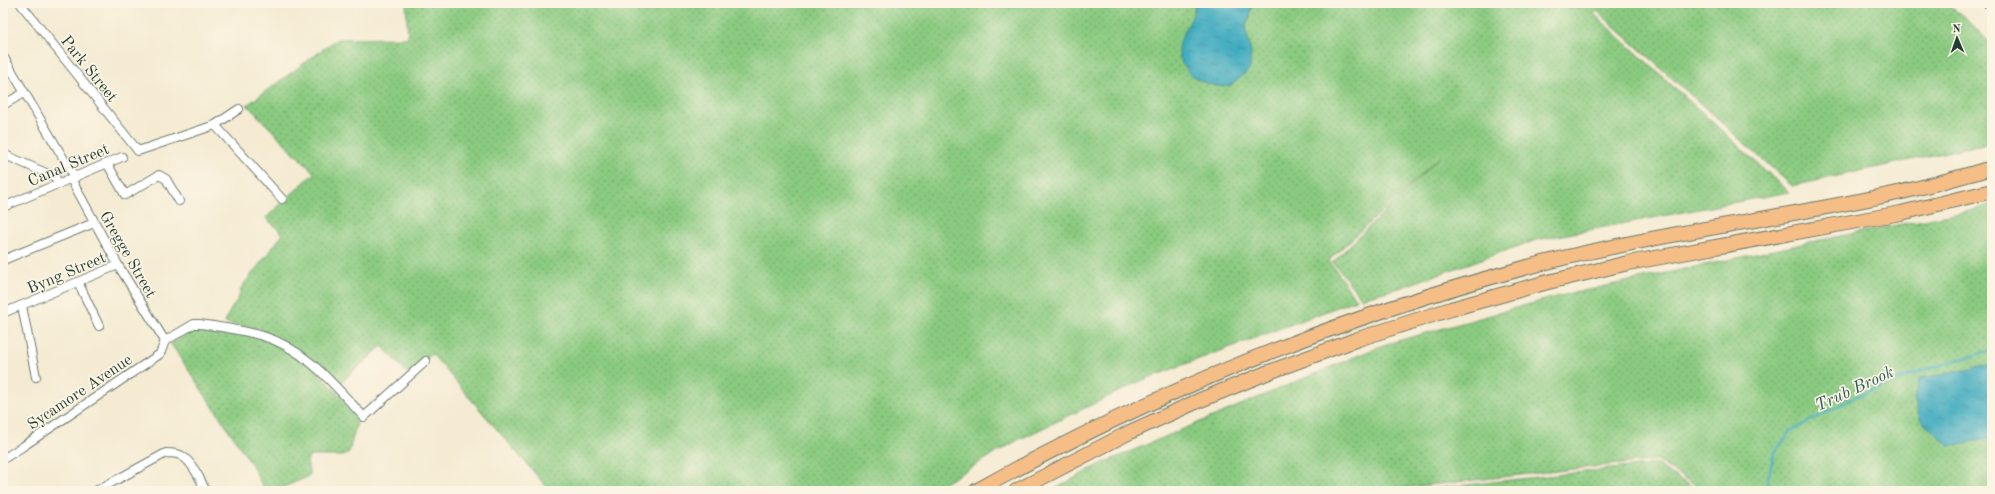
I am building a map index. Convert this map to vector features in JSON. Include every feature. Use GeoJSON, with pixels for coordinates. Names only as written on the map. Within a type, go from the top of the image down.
{"type":"FeatureCollection","features":[{"type":"Feature","properties":{"kind":"highway"},"geometry":{"type":"LineString","coordinates":[[976,491],[1035,458],[1121,415],[1189,384],[1261,354],[1350,321],[1444,291],[1540,264],[1623,244],[1895,194],[1992,168]]}},
{"type":"Feature","properties":{"kind":"highway"},"geometry":{"type":"LineString","coordinates":[[1016,491],[1130,432],[1226,389],[1358,339],[1450,309],[1544,283],[1628,263],[1901,213],[1992,191]]}},
{"type":"Feature","properties":{"kind":"street","name":"Park Street"},"geometry":{"type":"LineString","coordinates":[[20,3],[138,151],[215,125]]}},
{"type":"Feature","properties":{"kind":"street","name":"Gregge Street"},"geometry":{"type":"LineString","coordinates":[[3,56],[73,178],[94,223],[165,341]]}},
{"type":"Feature","properties":{"kind":"street"},"geometry":{"type":"LineString","coordinates":[[3,106],[24,93]]}},
{"type":"Feature","properties":{"kind":"street"},"geometry":{"type":"LineString","coordinates":[[239,109],[215,125],[282,200]]}},
{"type":"Feature","properties":{"kind":"street"},"geometry":{"type":"LineString","coordinates":[[3,154],[55,177],[59,184]]}},
{"type":"Feature","properties":{"kind":"street","name":"Canal Street"},"geometry":{"type":"LineString","coordinates":[[3,207],[122,157]]}},
{"type":"Feature","properties":{"kind":"street"},"geometry":{"type":"LineString","coordinates":[[107,163],[125,195],[158,175],[166,179],[179,201]]}},
{"type":"Feature","properties":{"kind":"street"},"geometry":{"type":"LineString","coordinates":[[3,260],[94,223]]}},
{"type":"Feature","properties":{"kind":"street","name":"Byng Street"},"geometry":{"type":"LineString","coordinates":[[3,313],[118,265]]}},
{"type":"Feature","properties":{"kind":"street"},"geometry":{"type":"LineString","coordinates":[[78,282],[99,326]]}},
{"type":"Feature","properties":{"kind":"street"},"geometry":{"type":"LineString","coordinates":[[22,306],[36,377]]}},
{"type":"Feature","properties":{"kind":"street"},"geometry":{"type":"LineString","coordinates":[[165,341],[194,324],[245,331],[265,336],[292,350],[320,369],[364,417],[426,361]]}},
{"type":"Feature","properties":{"kind":"street","name":"Sycamore Avenue"},"geometry":{"type":"LineString","coordinates":[[3,459],[160,354],[165,341]]}},
{"type":"Feature","properties":{"kind":"street"},"geometry":{"type":"LineString","coordinates":[[96,491],[166,453],[177,453],[185,458],[200,479],[204,491]]}},
{"type":"Feature","properties":{"kind":"green space"},"geometry":{"type":"Polygon","coordinates":[[[406,3],[1195,3],[1195,13],[1185,32],[1179,49],[1182,63],[1197,80],[1251,52],[1245,27],[1250,16],[1252,3],[1946,3],[1967,19],[1992,45],[1992,142],[1792,186],[1597,11],[1594,14],[1789,192],[1536,240],[1399,288],[1361,298],[1333,262],[1441,156],[1329,260],[1356,300],[1143,380],[1018,440],[931,491],[550,491],[432,354],[408,374],[382,346],[339,384],[323,366],[261,330],[225,323],[241,288],[283,234],[266,218],[314,173],[247,105],[337,39],[408,38],[406,3]]]}},
{"type":"Feature","properties":{"kind":"green space"},"geometry":{"type":"Polygon","coordinates":[[[1992,204],[1992,491],[1704,491],[1656,460],[1375,491],[1051,491],[1098,465],[1383,345],[1555,297],[1830,238],[1970,211],[1992,204]]]}},
{"type":"Feature","properties":{"kind":"green space"},"geometry":{"type":"Polygon","coordinates":[[[203,327],[260,338],[276,344],[305,361],[319,373],[350,406],[358,418],[349,452],[343,456],[310,456],[307,461],[310,476],[274,491],[265,491],[252,465],[171,344],[195,329],[203,327]]]}},
{"type":"Feature","properties":{"kind":"green space"},"geometry":{"type":"Polygon","coordinates":[[[1656,464],[1698,491],[1410,491],[1656,464]]]}},
{"type":"Feature","properties":{"kind":"water"},"geometry":{"type":"Polygon","coordinates":[[[1195,3],[1252,3],[1250,16],[1245,27],[1251,52],[1250,69],[1231,85],[1220,86],[1203,82],[1195,78],[1183,65],[1180,58],[1180,43],[1193,15],[1195,3]]]}},
{"type":"Feature","properties":{"kind":"water"},"geometry":{"type":"Polygon","coordinates":[[[1992,365],[1992,438],[1949,446],[1920,419],[1914,398],[1920,378],[1992,365]]]}},
{"type":"Feature","properties":{"kind":"waterway","name":"Trub Brook"},"geometry":{"type":"LineString","coordinates":[[1765,491],[1774,453],[1791,431],[1855,397],[1921,371],[1992,350]]}},
{"type":"Feature","properties":{"kind":"railway"},"geometry":{"type":"LineString","coordinates":[[1981,3],[1992,12]]}}]}
